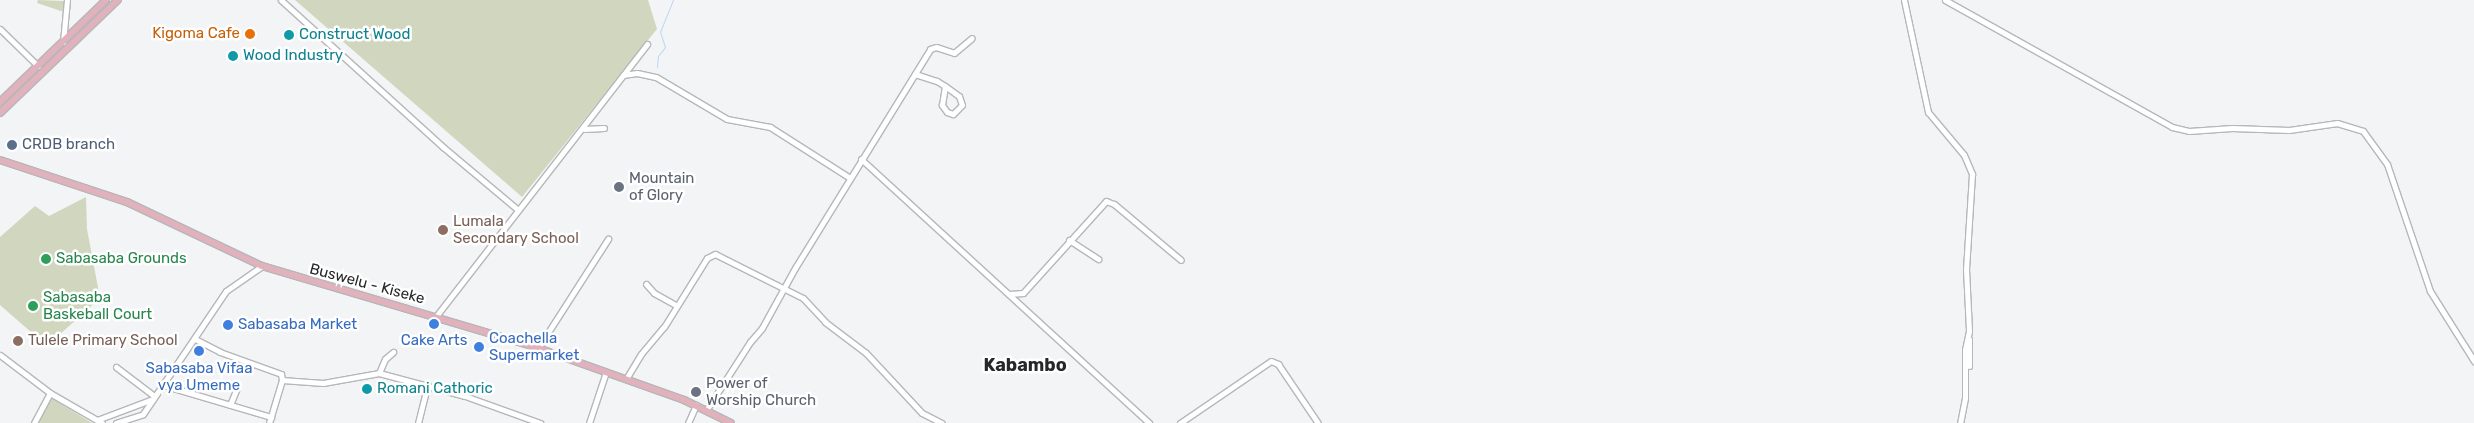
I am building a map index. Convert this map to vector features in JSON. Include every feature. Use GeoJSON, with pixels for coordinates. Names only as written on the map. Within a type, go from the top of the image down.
{"type":"FeatureCollection","features":[{"type":"Feature","properties":{"kind":"main road"},"geometry":{"type":"LineString","coordinates":[[0,102],[106,0]]}},
{"type":"Feature","properties":{"kind":"main road"},"geometry":{"type":"LineString","coordinates":[[0,113],[118,0]]}},
{"type":"Feature","properties":{"kind":"main road","name":"Buswelu - Kiseke"},"geometry":{"type":"LineString","coordinates":[[0,160],[127,202],[262,266],[437,315],[538,348],[707,409],[731,423]]}},
{"type":"Feature","properties":{"kind":"street"},"geometry":{"type":"LineString","coordinates":[[62,42],[67,0]]}},
{"type":"Feature","properties":{"kind":"street"},"geometry":{"type":"LineString","coordinates":[[281,0],[443,148],[517,209]]}},
{"type":"Feature","properties":{"kind":"street"},"geometry":{"type":"LineString","coordinates":[[1904,0],[1928,112],[1971,167],[1966,269],[1968,336],[1965,350],[1966,378],[1960,423]]}},
{"type":"Feature","properties":{"kind":"street"},"geometry":{"type":"LineString","coordinates":[[1945,0],[2172,127],[2189,131],[2232,128],[2289,130],[2337,123],[2363,131],[2387,164],[2430,291],[2474,360]]}},
{"type":"Feature","properties":{"kind":"street"},"geometry":{"type":"LineString","coordinates":[[0,29],[38,66]]}},
{"type":"Feature","properties":{"kind":"street"},"geometry":{"type":"LineString","coordinates":[[707,409],[747,347],[762,328],[782,289],[861,159],[932,48],[954,53],[972,38]]}},
{"type":"Feature","properties":{"kind":"street"},"geometry":{"type":"LineString","coordinates":[[437,315],[553,162],[584,129],[647,44]]}},
{"type":"Feature","properties":{"kind":"street"},"geometry":{"type":"LineString","coordinates":[[622,76],[637,73],[656,77],[727,119],[770,127],[850,178]]}},
{"type":"Feature","properties":{"kind":"street"},"geometry":{"type":"LineString","coordinates":[[915,74],[945,86],[962,101],[961,108],[953,114],[947,112],[942,105],[945,86]]}},
{"type":"Feature","properties":{"kind":"street"},"geometry":{"type":"LineString","coordinates":[[584,129],[604,128]]}},
{"type":"Feature","properties":{"kind":"street"},"geometry":{"type":"LineString","coordinates":[[861,159],[1149,423]]}},
{"type":"Feature","properties":{"kind":"street"},"geometry":{"type":"LineString","coordinates":[[1009,294],[1022,293],[1098,207],[1110,201],[1180,260]]}},
{"type":"Feature","properties":{"kind":"street"},"geometry":{"type":"LineString","coordinates":[[538,348],[608,239]]}},
{"type":"Feature","properties":{"kind":"street"},"geometry":{"type":"LineString","coordinates":[[1069,240],[1098,259]]}},
{"type":"Feature","properties":{"kind":"street"},"geometry":{"type":"LineString","coordinates":[[626,380],[637,360],[660,334],[712,254],[803,298],[825,322],[866,353],[922,413],[942,423]]}},
{"type":"Feature","properties":{"kind":"street"},"geometry":{"type":"LineString","coordinates":[[116,423],[129,422],[143,414],[226,292],[262,266]]}},
{"type":"Feature","properties":{"kind":"street"},"geometry":{"type":"LineString","coordinates":[[646,284],[654,293],[677,306]]}},
{"type":"Feature","properties":{"kind":"street"},"geometry":{"type":"LineString","coordinates":[[195,339],[220,352],[276,371],[282,380]]}},
{"type":"Feature","properties":{"kind":"street"},"geometry":{"type":"LineString","coordinates":[[379,373],[385,359],[393,352]]}},
{"type":"Feature","properties":{"kind":"street"},"geometry":{"type":"LineString","coordinates":[[0,355],[50,393],[102,423]]}},
{"type":"Feature","properties":{"kind":"street"},"geometry":{"type":"LineString","coordinates":[[1180,423],[1271,361],[1278,364],[1318,423]]}},
{"type":"Feature","properties":{"kind":"street"},"geometry":{"type":"LineString","coordinates":[[116,367],[154,398]]}},
{"type":"Feature","properties":{"kind":"street"},"geometry":{"type":"LineString","coordinates":[[590,423],[606,372]]}},
{"type":"Feature","properties":{"kind":"street"},"geometry":{"type":"LineString","coordinates":[[282,380],[323,383],[379,373],[465,396],[540,423]]}},
{"type":"Feature","properties":{"kind":"street"},"geometry":{"type":"LineString","coordinates":[[163,385],[230,405],[270,420],[282,380]]}},
{"type":"Feature","properties":{"kind":"street"},"geometry":{"type":"LineString","coordinates":[[418,423],[427,387]]}},
{"type":"Feature","properties":{"kind":"street"},"geometry":{"type":"LineString","coordinates":[[230,405],[237,388]]}},
{"type":"Feature","properties":{"kind":"street"},"geometry":{"type":"LineString","coordinates":[[34,423],[50,393]]}},
{"type":"Feature","properties":{"kind":"street"},"geometry":{"type":"LineString","coordinates":[[94,420],[110,417],[154,398]]}},
{"type":"Feature","properties":{"kind":"street"},"geometry":{"type":"LineString","coordinates":[[688,423],[696,405]]}},
{"type":"Feature","properties":{"kind":"green space"},"geometry":{"type":"Polygon","coordinates":[[[38,0],[64,1],[64,12],[37,3],[38,0]]]}},
{"type":"Feature","properties":{"kind":"green space"},"geometry":{"type":"Polygon","coordinates":[[[295,0],[648,0],[657,29],[522,197],[295,0]]]}},
{"type":"Feature","properties":{"kind":"green space","name":"Sabasaba Grounds"},"geometry":{"type":"Polygon","coordinates":[[[86,197],[87,229],[100,298],[47,346],[0,305],[0,237],[35,206],[49,216],[86,197]]]}},
{"type":"Feature","properties":{"kind":"green space"},"geometry":{"type":"Polygon","coordinates":[[[48,396],[92,423],[32,423],[48,396]]]}},
{"type":"Feature","properties":{"kind":"waterway"},"geometry":{"type":"LineString","coordinates":[[657,67],[658,56],[665,47],[660,32],[673,0]]}},
{"type":"Feature","properties":{"kind":"place","name":"Kigoma Cafe"},"geometry":{"type":"Point","coordinates":[250,34]}},
{"type":"Feature","properties":{"kind":"place","name":"Construct Wood"},"geometry":{"type":"Point","coordinates":[289,35]}},
{"type":"Feature","properties":{"kind":"place","name":"Wood Industry"},"geometry":{"type":"Point","coordinates":[233,56]}},
{"type":"Feature","properties":{"kind":"place","name":"CRDB branch"},"geometry":{"type":"Point","coordinates":[12,145]}},
{"type":"Feature","properties":{"kind":"place","name":"Mountain of Glory"},"geometry":{"type":"Point","coordinates":[619,187]}},
{"type":"Feature","properties":{"kind":"place","name":"Lumala Secondary School"},"geometry":{"type":"Point","coordinates":[443,230]}},
{"type":"Feature","properties":{"kind":"place","name":"Sabasaba Grounds"},"geometry":{"type":"Point","coordinates":[46,259]}},
{"type":"Feature","properties":{"kind":"place","name":"Sabasaba Baskeball Court"},"geometry":{"type":"Point","coordinates":[33,306]}},
{"type":"Feature","properties":{"kind":"place","name":"Cake Arts"},"geometry":{"type":"Point","coordinates":[434,324]}},
{"type":"Feature","properties":{"kind":"place","name":"Sabasaba Market"},"geometry":{"type":"Point","coordinates":[228,325]}},
{"type":"Feature","properties":{"kind":"place","name":"Tulele Primary School"},"geometry":{"type":"Point","coordinates":[18,341]}},
{"type":"Feature","properties":{"kind":"place","name":"Coachella Supermarket"},"geometry":{"type":"Point","coordinates":[479,347]}},
{"type":"Feature","properties":{"kind":"place","name":"Sabasaba Vifaa vya Umeme"},"geometry":{"type":"Point","coordinates":[199,351]}},
{"type":"Feature","properties":{"kind":"place","name":"Romani Cathoric"},"geometry":{"type":"Point","coordinates":[367,389]}},
{"type":"Feature","properties":{"kind":"place","name":"Power of Worship Church"},"geometry":{"type":"Point","coordinates":[696,392]}},
{"type":"Feature","properties":{"kind":"district","name":"Kabambo"},"geometry":{"type":"Point","coordinates":[1025,365]}}]}
